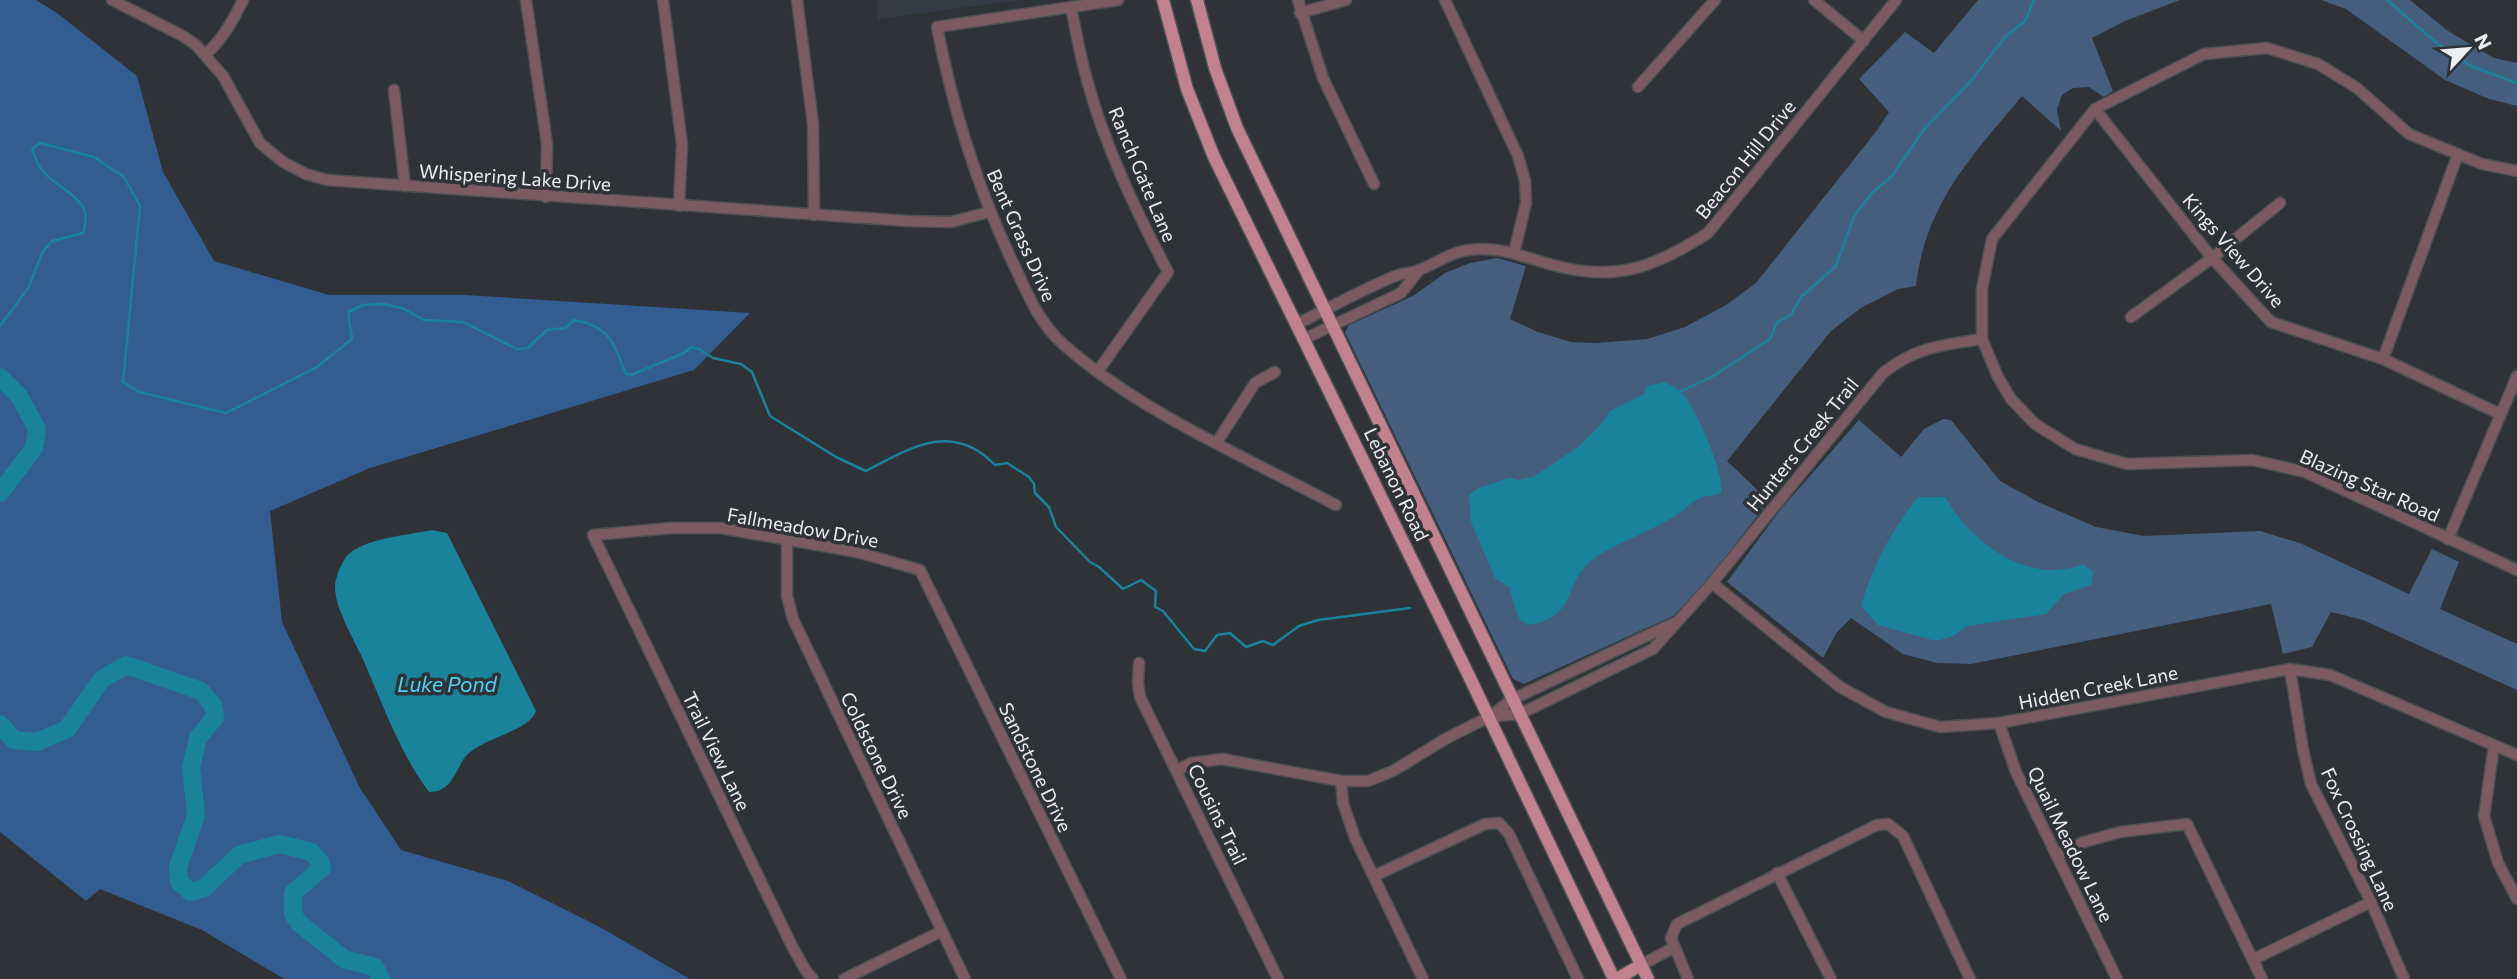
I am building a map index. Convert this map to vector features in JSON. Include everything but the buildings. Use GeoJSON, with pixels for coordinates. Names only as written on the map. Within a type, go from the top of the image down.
{"type":"FeatureCollection","features":[{"type":"Feature","properties":{"kind":"main road","name":"Lebanon Road"},"geometry":{"type":"LineString","coordinates":[[1163,0],[1180,66],[1199,123],[1616,979]]}},
{"type":"Feature","properties":{"kind":"main road","name":"Lebanon Road"},"geometry":{"type":"LineString","coordinates":[[1197,0],[1215,68],[1237,128],[1648,979]]}},
{"type":"Feature","properties":{"kind":"main road"},"geometry":{"type":"LineString","coordinates":[[1616,979],[1642,965]]}},
{"type":"Feature","properties":{"kind":"street","name":"Whispering Lake Drive"},"geometry":{"type":"LineString","coordinates":[[112,0],[183,36],[206,54],[222,76],[260,143],[283,162],[306,174],[327,180],[679,206],[951,222],[989,212]]}},
{"type":"Feature","properties":{"kind":"street"},"geometry":{"type":"LineString","coordinates":[[206,54],[232,23],[243,0]]}},
{"type":"Feature","properties":{"kind":"street"},"geometry":{"type":"LineString","coordinates":[[526,0],[547,144],[546,197]]}},
{"type":"Feature","properties":{"kind":"street"},"geometry":{"type":"LineString","coordinates":[[663,0],[682,144],[679,206]]}},
{"type":"Feature","properties":{"kind":"street"},"geometry":{"type":"LineString","coordinates":[[797,0],[813,124],[814,215]]}},
{"type":"Feature","properties":{"kind":"street"},"geometry":{"type":"LineString","coordinates":[[1071,7],[1118,0]]}},
{"type":"Feature","properties":{"kind":"street"},"geometry":{"type":"LineString","coordinates":[[1298,0],[1323,78],[1374,184]]}},
{"type":"Feature","properties":{"kind":"street"},"geometry":{"type":"LineString","coordinates":[[1300,13],[1346,0]]}},
{"type":"Feature","properties":{"kind":"street"},"geometry":{"type":"LineString","coordinates":[[1445,0],[1518,156],[1525,181],[1526,203],[1514,253]]}},
{"type":"Feature","properties":{"kind":"street"},"geometry":{"type":"LineString","coordinates":[[1638,87],[1715,0]]}},
{"type":"Feature","properties":{"kind":"street"},"geometry":{"type":"LineString","coordinates":[[1814,0],[1864,41]]}},
{"type":"Feature","properties":{"kind":"street","name":"Beacon Hill Drive"},"geometry":{"type":"LineString","coordinates":[[1297,324],[1452,253],[1480,249],[1514,253],[1559,267],[1605,272],[1632,271],[1662,260],[1708,233],[1896,0]]}},
{"type":"Feature","properties":{"kind":"street","name":"Bent Grass Drive"},"geometry":{"type":"LineString","coordinates":[[1071,7],[937,27],[951,95],[989,212],[1038,315],[1062,343],[1160,413],[1336,505]]}},
{"type":"Feature","properties":{"kind":"street","name":"Ranch Gate Lane"},"geometry":{"type":"LineString","coordinates":[[1071,7],[1087,82],[1113,157],[1144,228],[1168,272],[1098,371]]}},
{"type":"Feature","properties":{"kind":"street"},"geometry":{"type":"LineString","coordinates":[[2095,109],[2204,54],[2267,48],[2318,64],[2357,88],[2409,134],[2482,164],[2517,171]]}},
{"type":"Feature","properties":{"kind":"street"},"geometry":{"type":"LineString","coordinates":[[394,90],[405,186]]}},
{"type":"Feature","properties":{"kind":"street","name":"Kings View Drive"},"geometry":{"type":"LineString","coordinates":[[2095,109],[2213,258],[2271,322],[2383,359],[2500,414]]}},
{"type":"Feature","properties":{"kind":"street","name":"Blazing Star Road"},"geometry":{"type":"LineString","coordinates":[[2095,109],[1992,239],[1982,289],[1982,339],[1998,377],[2011,398],[2035,424],[2075,449],[2127,464],[2252,460],[2305,471],[2517,570]]}},
{"type":"Feature","properties":{"kind":"street"},"geometry":{"type":"LineString","coordinates":[[2383,359],[2458,154]]}},
{"type":"Feature","properties":{"kind":"street"},"geometry":{"type":"LineString","coordinates":[[2131,317],[2213,258],[2280,203]]}},
{"type":"Feature","properties":{"kind":"street","name":"Beacon Hill Drive"},"geometry":{"type":"LineString","coordinates":[[1304,339],[1401,293],[1419,270]]}},
{"type":"Feature","properties":{"kind":"street","name":"Hunters Creek Trail"},"geometry":{"type":"LineString","coordinates":[[1489,717],[1520,714],[1653,649],[1712,583],[1883,373],[1901,358],[1930,347],[1982,339]]}},
{"type":"Feature","properties":{"kind":"street"},"geometry":{"type":"LineString","coordinates":[[1217,442],[1255,383],[1275,372]]}},
{"type":"Feature","properties":{"kind":"street"},"geometry":{"type":"LineString","coordinates":[[2448,539],[2517,376]]}},
{"type":"Feature","properties":{"kind":"street","name":"Fallmeadow Drive"},"geometry":{"type":"LineString","coordinates":[[593,535],[671,528],[722,528],[857,552],[920,570]]}},
{"type":"Feature","properties":{"kind":"street","name":"Trail View Lane"},"geometry":{"type":"LineString","coordinates":[[593,535],[792,946],[813,979]]}},
{"type":"Feature","properties":{"kind":"street","name":"Coldstone Drive"},"geometry":{"type":"LineString","coordinates":[[788,539],[788,596],[793,619],[965,979]]}},
{"type":"Feature","properties":{"kind":"street","name":"Sandstone Drive"},"geometry":{"type":"LineString","coordinates":[[920,570],[1121,979]]}},
{"type":"Feature","properties":{"kind":"street","name":"Hidden Creek Lane"},"geometry":{"type":"LineString","coordinates":[[1712,583],[1840,687],[1886,712],[1940,727],[1999,723],[2290,669],[2330,675],[2517,755]]}},
{"type":"Feature","properties":{"kind":"street","name":"Hunters Creek Trail"},"geometry":{"type":"LineString","coordinates":[[1178,770],[1191,763],[1223,759],[1356,783],[1381,777],[1489,717],[1513,699],[1680,620]]}},
{"type":"Feature","properties":{"kind":"street","name":"Cousins Trail"},"geometry":{"type":"LineString","coordinates":[[1139,663],[1138,691],[1278,979]]}},
{"type":"Feature","properties":{"kind":"street","name":"Fox Crossing Lane"},"geometry":{"type":"LineString","coordinates":[[2290,669],[2311,784],[2371,902],[2404,979]]}},
{"type":"Feature","properties":{"kind":"street","name":"Quail Meadow Lane"},"geometry":{"type":"LineString","coordinates":[[1999,723],[2016,772],[2116,979]]}},
{"type":"Feature","properties":{"kind":"street"},"geometry":{"type":"LineString","coordinates":[[2494,746],[2484,816],[2498,863],[2517,899]]}},
{"type":"Feature","properties":{"kind":"street"},"geometry":{"type":"LineString","coordinates":[[1341,781],[1348,819],[1423,979]]}},
{"type":"Feature","properties":{"kind":"street"},"geometry":{"type":"LineString","coordinates":[[1374,876],[1485,824],[1499,823],[1508,834],[1578,979]]}},
{"type":"Feature","properties":{"kind":"street"},"geometry":{"type":"LineString","coordinates":[[1688,979],[1671,938],[1677,924],[1877,825],[1888,824],[1903,836],[1970,979]]}},
{"type":"Feature","properties":{"kind":"street"},"geometry":{"type":"LineString","coordinates":[[2056,855],[2084,842],[2120,832],[2187,824],[2262,979]]}},
{"type":"Feature","properties":{"kind":"street"},"geometry":{"type":"LineString","coordinates":[[1777,873],[1831,979]]}},
{"type":"Feature","properties":{"kind":"street"},"geometry":{"type":"LineString","coordinates":[[2254,959],[2371,902]]}},
{"type":"Feature","properties":{"kind":"street"},"geometry":{"type":"LineString","coordinates":[[844,979],[942,931]]}},
{"type":"Feature","properties":{"kind":"street"},"geometry":{"type":"LineString","coordinates":[[1642,965],[1673,948]]}},
{"type":"Feature","properties":{"kind":"shaded area"},"geometry":{"type":"Polygon","coordinates":[[[0,0],[36,0],[57,13],[137,76],[163,172],[214,261],[329,295],[465,295],[750,313],[694,370],[370,468],[270,511],[282,622],[360,788],[401,850],[508,881],[598,926],[690,979],[284,979],[202,930],[100,889],[86,901],[0,832],[0,0]]]}},
{"type":"Feature","properties":{"kind":"shaded area"},"geometry":{"type":"Polygon","coordinates":[[[876,0],[1020,0],[878,19],[876,0]]]}},
{"type":"Feature","properties":{"kind":"shaded area"},"geometry":{"type":"Polygon","coordinates":[[[1978,0],[2180,0],[2125,21],[2092,38],[2113,91],[2104,97],[2089,87],[2073,88],[2062,95],[2057,109],[2061,131],[2022,96],[1986,139],[1940,206],[1929,230],[1916,286],[1898,289],[1861,308],[1831,331],[1727,461],[1769,501],[1705,583],[1673,616],[1524,684],[1513,679],[1345,332],[1349,325],[1413,296],[1445,273],[1470,263],[1497,258],[1526,266],[1510,319],[1538,332],[1571,342],[1596,343],[1647,339],[1685,327],[1726,305],[1756,283],[1878,129],[1889,112],[1859,79],[1905,32],[1934,53],[1978,0]]]}},
{"type":"Feature","properties":{"kind":"shaded area"},"geometry":{"type":"Polygon","coordinates":[[[2321,0],[2410,0],[2448,31],[2470,44],[2494,58],[2517,63],[2517,106],[2489,99],[2445,80],[2346,9],[2321,0]]]}},
{"type":"Feature","properties":{"kind":"shaded area"},"geometry":{"type":"Polygon","coordinates":[[[1943,419],[1951,420],[2000,481],[2038,502],[2096,527],[2144,536],[2260,531],[2300,543],[2409,594],[2432,549],[2459,562],[2440,609],[2517,644],[2517,690],[2363,620],[2331,612],[2312,647],[2283,654],[2271,604],[1971,664],[1937,663],[1903,654],[1851,618],[1837,632],[1823,658],[1727,582],[1780,510],[1859,420],[1901,457],[1924,429],[1943,419]]]}},
{"type":"Feature","properties":{"kind":"water"},"geometry":{"type":"Polygon","coordinates":[[[1665,382],[1680,391],[1693,410],[1714,456],[1721,493],[1702,497],[1668,520],[1596,557],[1585,566],[1564,606],[1556,614],[1545,621],[1528,625],[1521,621],[1509,587],[1495,578],[1471,522],[1469,495],[1478,488],[1509,478],[1518,480],[1533,477],[1578,447],[1610,411],[1644,394],[1647,386],[1665,382]]]}},
{"type":"Feature","properties":{"kind":"water"},"geometry":{"type":"Polygon","coordinates":[[[1918,497],[1945,497],[1970,530],[2003,556],[2022,565],[2063,569],[2083,564],[2093,572],[2091,585],[2064,594],[2046,614],[1967,626],[1953,636],[1936,641],[1878,625],[1861,606],[1884,549],[1918,497]]]}},
{"type":"Feature","properties":{"kind":"water","name":"Luke Pond"},"geometry":{"type":"Polygon","coordinates":[[[432,530],[447,533],[536,711],[523,725],[470,752],[447,786],[429,792],[418,777],[392,726],[341,613],[335,587],[337,575],[346,557],[363,545],[432,530]]]}},
{"type":"Feature","properties":{"kind":"waterway"},"geometry":{"type":"LineString","coordinates":[[1680,392],[1713,376],[1770,339],[1777,322],[1791,315],[1801,297],[1836,266],[1854,216],[1872,193],[1892,176],[1925,128],[1970,82],[2006,36],[2025,21],[2034,0]]}},
{"type":"Feature","properties":{"kind":"waterway"},"geometry":{"type":"LineString","coordinates":[[2387,0],[2439,45],[2471,66],[2517,83]]}},
{"type":"Feature","properties":{"kind":"waterway"},"geometry":{"type":"LineString","coordinates":[[0,326],[29,287],[42,253],[52,241],[83,233],[86,221],[85,211],[80,203],[40,167],[32,149],[40,143],[94,157],[124,177],[140,206],[123,382],[139,392],[226,413],[317,367],[352,339],[348,312],[363,305],[383,304],[402,308],[424,320],[463,322],[517,349],[528,348],[547,330],[565,328],[574,320],[596,327],[609,338],[626,374],[631,375],[684,353],[691,347],[713,358],[741,364],[752,372],[770,416],[836,457],[866,471],[916,447],[948,441],[963,444],[979,452],[995,465],[1007,463],[1029,477],[1034,484],[1035,493],[1049,507],[1056,527],[1090,562],[1123,589],[1141,580],[1156,591],[1155,607],[1163,611],[1194,649],[1205,651],[1217,635],[1230,633],[1246,647],[1263,641],[1273,645],[1299,626],[1318,620],[1410,608]]}},
{"type":"Feature","properties":{"kind":"waterway"},"geometry":{"type":"LineString","coordinates":[[0,377],[19,396],[37,429],[34,448],[0,493]]}},
{"type":"Feature","properties":{"kind":"waterway"},"geometry":{"type":"LineString","coordinates":[[0,724],[14,740],[37,742],[67,729],[102,679],[126,665],[201,691],[213,705],[215,717],[198,738],[191,767],[196,815],[178,867],[179,882],[191,892],[204,888],[239,855],[279,844],[312,852],[322,868],[293,893],[293,914],[299,923],[344,959],[375,967],[381,979]]}}]}
